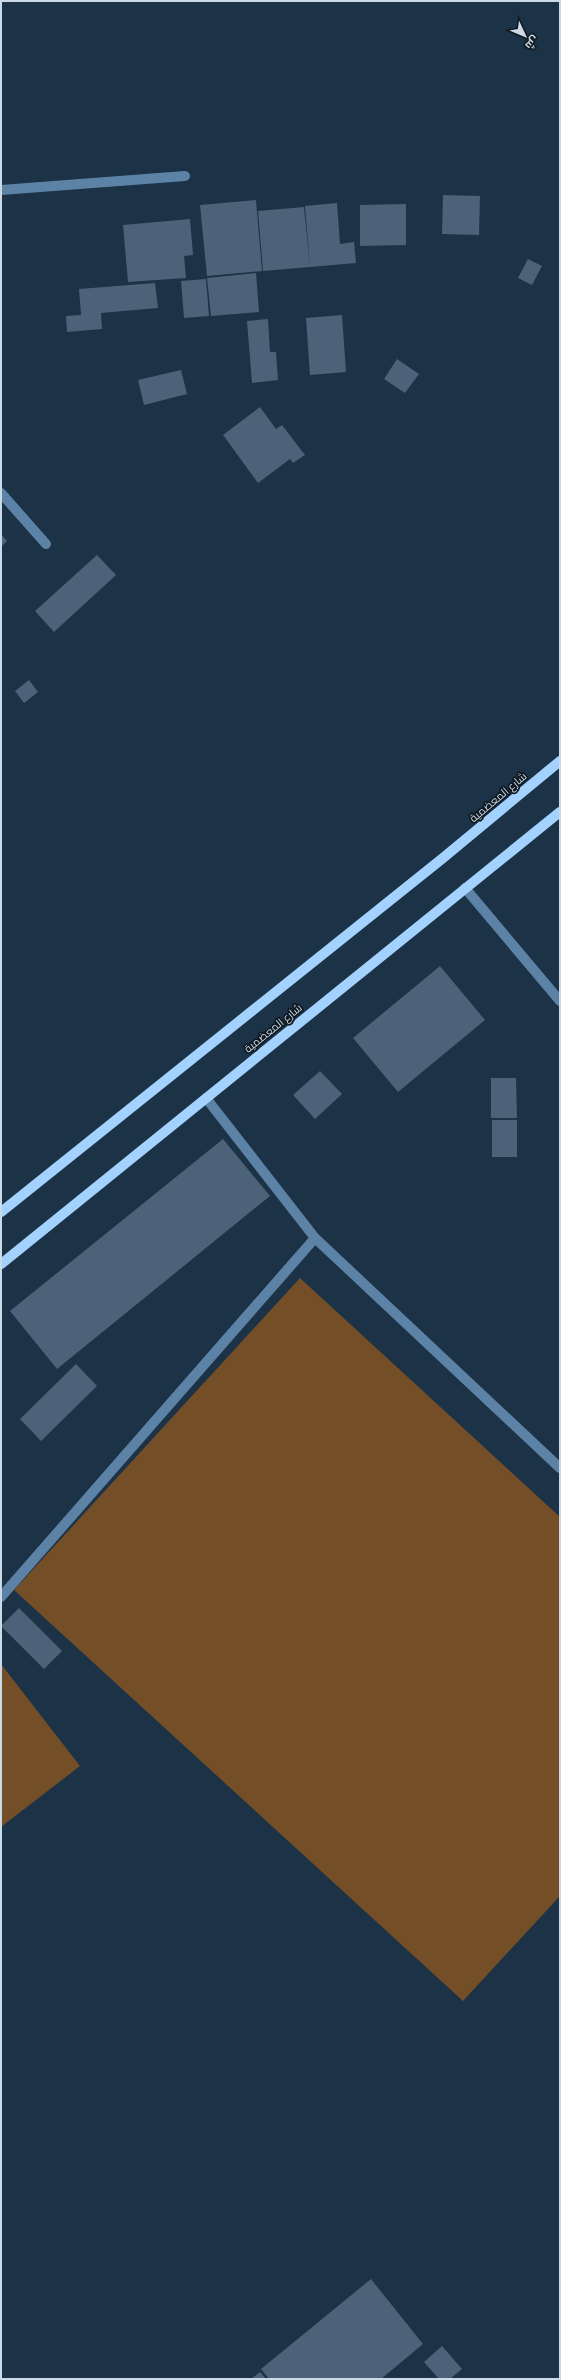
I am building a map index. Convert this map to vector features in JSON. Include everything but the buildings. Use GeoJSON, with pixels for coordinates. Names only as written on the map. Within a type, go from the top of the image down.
{"type":"FeatureCollection","features":[{"type":"Feature","properties":{"kind":"main road","name":"شارع المعضمية"},"geometry":{"type":"LineString","coordinates":[[1,1212],[443,858],[560,761]]}},
{"type":"Feature","properties":{"kind":"main road","name":"شارع المعضمية"},"geometry":{"type":"LineString","coordinates":[[1,1264],[560,812]]}},
{"type":"Feature","properties":{"kind":"street"},"geometry":{"type":"LineString","coordinates":[[1,190],[185,176]]}},
{"type":"Feature","properties":{"kind":"street"},"geometry":{"type":"LineString","coordinates":[[1,493],[46,544]]}},
{"type":"Feature","properties":{"kind":"street"},"geometry":{"type":"LineString","coordinates":[[465,888],[560,1001]]}},
{"type":"Feature","properties":{"kind":"street"},"geometry":{"type":"LineString","coordinates":[[206,1098],[315,1238],[560,1468]]}},
{"type":"Feature","properties":{"kind":"street"},"geometry":{"type":"LineString","coordinates":[[1,1596],[315,1238]]}},
{"type":"Feature","properties":{"kind":"shaded area"},"geometry":{"type":"Polygon","coordinates":[[[300,1278],[560,1517],[560,1896],[463,2001],[14,1590],[300,1278]]]}},
{"type":"Feature","properties":{"kind":"shaded area"},"geometry":{"type":"Polygon","coordinates":[[[1,1664],[80,1766],[1,1827],[1,1664]]]}}]}
